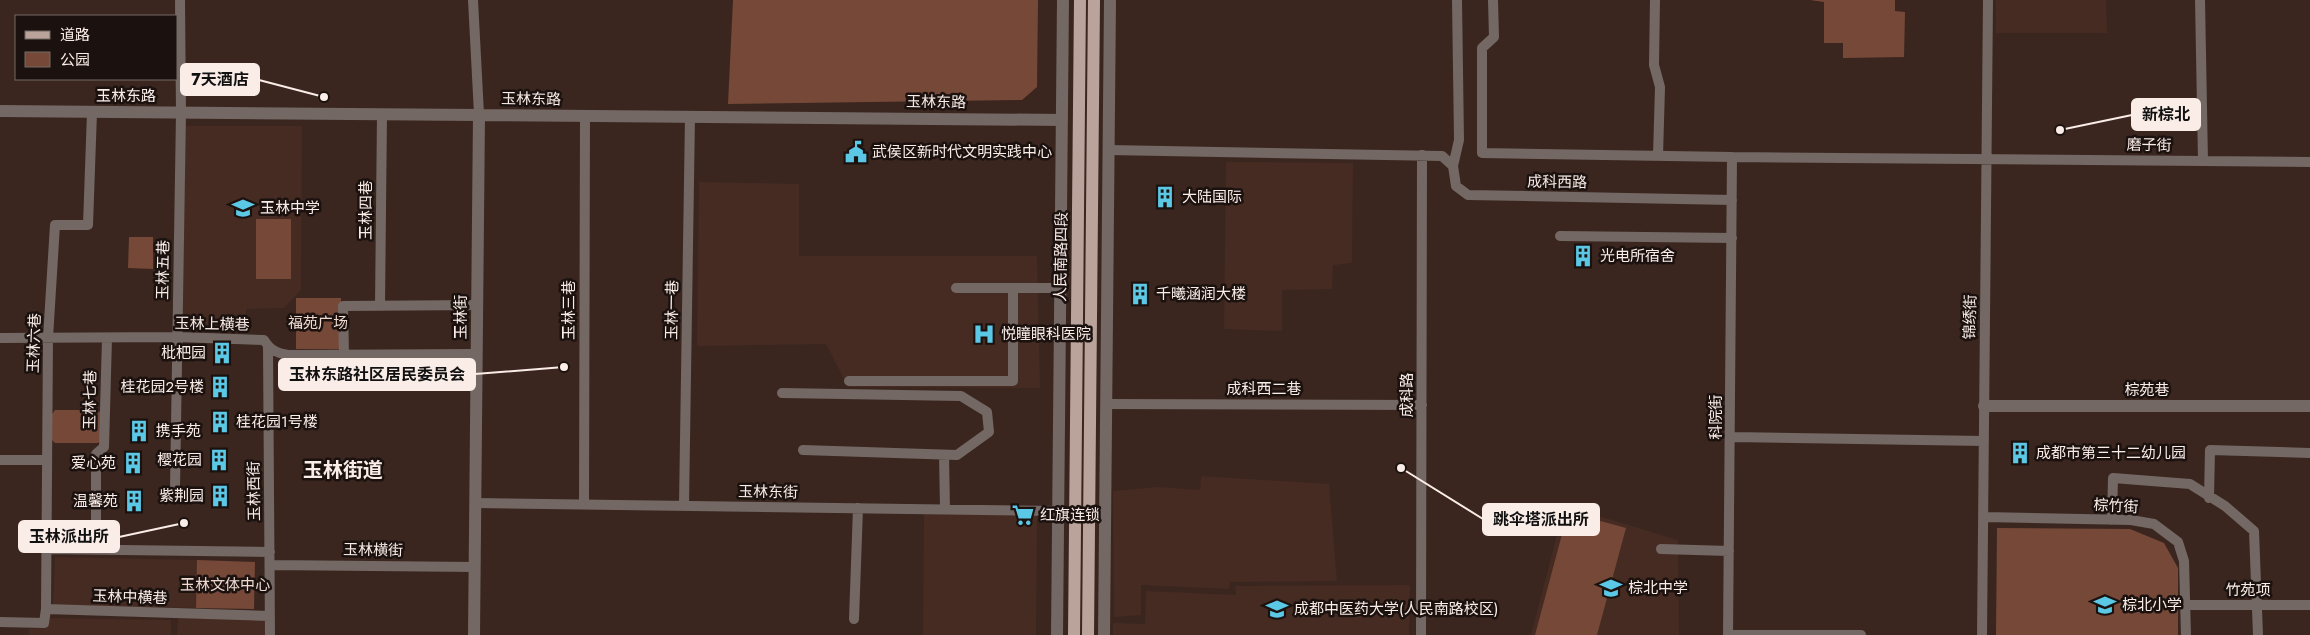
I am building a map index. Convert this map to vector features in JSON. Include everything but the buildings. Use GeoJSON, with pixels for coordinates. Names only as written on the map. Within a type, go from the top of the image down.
{"type":"FeatureCollection","features":[{"type":"Feature","properties":{"kind":"main road","name":"人民南路四段"},"geometry":{"type":"LineString","coordinates":[[1074,635],[1080,0]]}},
{"type":"Feature","properties":{"kind":"main road","name":"人民南路四段"},"geometry":{"type":"LineString","coordinates":[[1088,635],[1094,0]]}},
{"type":"Feature","properties":{"kind":"street","name":"玉林五巷"},"geometry":{"type":"LineString","coordinates":[[175,488],[181,113],[180,0]]}},
{"type":"Feature","properties":{"kind":"street","name":"玉林街"},"geometry":{"type":"LineString","coordinates":[[473,0],[479,114],[474,635]]}},
{"type":"Feature","properties":{"kind":"street","name":"人民南路四段"},"geometry":{"type":"LineString","coordinates":[[1057,635],[1063,0]]}},
{"type":"Feature","properties":{"kind":"street"},"geometry":{"type":"LineString","coordinates":[[1104,635],[1110,0]]}},
{"type":"Feature","properties":{"kind":"street"},"geometry":{"type":"LineString","coordinates":[[1109,150],[1422,155],[1442,156],[1453,166],[1459,140],[1457,0]]}},
{"type":"Feature","properties":{"kind":"street"},"geometry":{"type":"LineString","coordinates":[[1493,0],[1494,37],[1482,48],[1482,153],[1732,157],[1987,158]]}},
{"type":"Feature","properties":{"kind":"street"},"geometry":{"type":"LineString","coordinates":[[1655,0],[1654,65],[1660,87],[1658,156]]}},
{"type":"Feature","properties":{"kind":"street","name":"锦绣街"},"geometry":{"type":"LineString","coordinates":[[1982,635],[1988,0]]}},
{"type":"Feature","properties":{"kind":"street"},"geometry":{"type":"LineString","coordinates":[[2200,0],[2203,161]]}},
{"type":"Feature","properties":{"kind":"street","name":"玉林东路"},"geometry":{"type":"LineString","coordinates":[[0,112],[479,114],[1062,120]]}},
{"type":"Feature","properties":{"kind":"street","name":"玉林六巷"},"geometry":{"type":"LineString","coordinates":[[46,610],[48,338],[55,225],[88,225],[92,112]]}},
{"type":"Feature","properties":{"kind":"street","name":"玉林四巷"},"geometry":{"type":"LineString","coordinates":[[380,306],[382,114]]}},
{"type":"Feature","properties":{"kind":"street","name":"玉林三巷"},"geometry":{"type":"LineString","coordinates":[[584,504],[585,116]]}},
{"type":"Feature","properties":{"kind":"street","name":"玉林一巷"},"geometry":{"type":"LineString","coordinates":[[684,505],[690,116]]}},
{"type":"Feature","properties":{"kind":"street","name":"成科路"},"geometry":{"type":"LineString","coordinates":[[1421,635],[1422,155]]}},
{"type":"Feature","properties":{"kind":"street"},"geometry":{"type":"LineString","coordinates":[[1732,157],[1732,200]]}},
{"type":"Feature","properties":{"kind":"street","name":"磨子街"},"geometry":{"type":"LineString","coordinates":[[1987,158],[2310,162]]}},
{"type":"Feature","properties":{"kind":"street","name":"成科西路"},"geometry":{"type":"LineString","coordinates":[[1453,166],[1456,186],[1468,195],[1732,200]]}},
{"type":"Feature","properties":{"kind":"street","name":"科院街"},"geometry":{"type":"LineString","coordinates":[[1728,635],[1732,200]]}},
{"type":"Feature","properties":{"kind":"street"},"geometry":{"type":"LineString","coordinates":[[1560,236],[1732,238]]}},
{"type":"Feature","properties":{"kind":"street"},"geometry":{"type":"LineString","coordinates":[[956,288],[1060,288]]}},
{"type":"Feature","properties":{"kind":"street"},"geometry":{"type":"LineString","coordinates":[[849,381],[1013,381],[1014,288]]}},
{"type":"Feature","properties":{"kind":"street"},"geometry":{"type":"LineString","coordinates":[[344,355],[343,306],[478,305]]}},
{"type":"Feature","properties":{"kind":"street","name":"玉林上横巷"},"geometry":{"type":"LineString","coordinates":[[0,338],[177,337],[264,340],[268,348],[277,353],[288,355],[477,354]]}},
{"type":"Feature","properties":{"kind":"street","name":"玉林七巷"},"geometry":{"type":"LineString","coordinates":[[96,550],[96,454],[104,447],[107,338]]}},
{"type":"Feature","properties":{"kind":"street","name":"玉林西街"},"geometry":{"type":"LineString","coordinates":[[268,348],[270,635]]}},
{"type":"Feature","properties":{"kind":"street"},"geometry":{"type":"LineString","coordinates":[[782,393],[961,396],[987,412],[989,432],[957,455],[803,450]]}},
{"type":"Feature","properties":{"kind":"street","name":"成科西二巷"},"geometry":{"type":"LineString","coordinates":[[1106,404],[1422,405]]}},
{"type":"Feature","properties":{"kind":"street","name":"棕苑巷"},"geometry":{"type":"LineString","coordinates":[[1984,406],[2310,406]]}},
{"type":"Feature","properties":{"kind":"street"},"geometry":{"type":"LineString","coordinates":[[1731,437],[1984,441]]}},
{"type":"Feature","properties":{"kind":"street"},"geometry":{"type":"LineString","coordinates":[[2209,498],[2210,450],[2310,453]]}},
{"type":"Feature","properties":{"kind":"street"},"geometry":{"type":"LineString","coordinates":[[944,455],[945,509]]}},
{"type":"Feature","properties":{"kind":"street"},"geometry":{"type":"LineString","coordinates":[[0,460],[47,460]]}},
{"type":"Feature","properties":{"kind":"street"},"geometry":{"type":"LineString","coordinates":[[2112,520],[2113,478],[2190,484],[2209,498],[2225,506],[2254,531],[2258,635]]}},
{"type":"Feature","properties":{"kind":"street","name":"玉林东街"},"geometry":{"type":"LineString","coordinates":[[476,503],[1058,511]]}},
{"type":"Feature","properties":{"kind":"street"},"geometry":{"type":"LineString","coordinates":[[854,619],[858,508]]}},
{"type":"Feature","properties":{"kind":"street","name":"棕竹街"},"geometry":{"type":"LineString","coordinates":[[1983,517],[2112,520],[2154,524],[2178,542],[2184,561],[2186,635]]}},
{"type":"Feature","properties":{"kind":"street"},"geometry":{"type":"LineString","coordinates":[[46,549],[270,552]]}},
{"type":"Feature","properties":{"kind":"street"},"geometry":{"type":"LineString","coordinates":[[1661,549],[1729,551]]}},
{"type":"Feature","properties":{"kind":"street","name":"玉林横街"},"geometry":{"type":"LineString","coordinates":[[270,565],[474,567]]}},
{"type":"Feature","properties":{"kind":"street","name":"竹苑项"},"geometry":{"type":"LineString","coordinates":[[2185,605],[2310,605]]}},
{"type":"Feature","properties":{"kind":"street"},"geometry":{"type":"LineString","coordinates":[[0,622],[44,623],[46,610]]}},
{"type":"Feature","properties":{"kind":"street","name":"玉林中横巷"},"geometry":{"type":"LineString","coordinates":[[46,610],[270,616]]}},
{"type":"Feature","properties":{"kind":"street"},"geometry":{"type":"LineString","coordinates":[[1728,635],[1861,635]]}},
{"type":"Feature","properties":{"kind":"shaded area"},"geometry":{"type":"Polygon","coordinates":[[[1996,0],[2106,0],[2107,33],[1996,33],[1996,0]]]}},
{"type":"Feature","properties":{"kind":"shaded area","name":"玉林中学"},"geometry":{"type":"Polygon","coordinates":[[[185,126],[302,126],[301,290],[284,308],[246,309],[246,330],[182,330],[185,126]]]}},
{"type":"Feature","properties":{"kind":"shaded area"},"geometry":{"type":"Polygon","coordinates":[[[1226,162],[1353,163],[1352,263],[1333,265],[1332,289],[1282,290],[1282,331],[1224,329],[1226,162]]]}},
{"type":"Feature","properties":{"kind":"shaded area"},"geometry":{"type":"Polygon","coordinates":[[[699,182],[799,184],[799,256],[1037,256],[1040,388],[848,387],[826,344],[697,346],[699,182]]]}},
{"type":"Feature","properties":{"kind":"shaded area"},"geometry":{"type":"Polygon","coordinates":[[[1201,476],[1329,484],[1337,581],[1230,582],[1229,589],[1141,585],[1141,615],[1114,617],[1113,491],[1158,487],[1200,490],[1201,476]]]}},
{"type":"Feature","properties":{"kind":"shaded area","name":"棕北中学"},"geometry":{"type":"Polygon","coordinates":[[[1565,504],[1569,507],[1678,540],[1679,635],[1531,635],[1565,504]]]}},
{"type":"Feature","properties":{"kind":"shaded area"},"geometry":{"type":"Polygon","coordinates":[[[924,514],[1037,515],[1036,635],[923,635],[924,514]]]}},
{"type":"Feature","properties":{"kind":"shaded area"},"geometry":{"type":"Polygon","coordinates":[[[55,557],[197,560],[196,608],[53,605],[55,557]]]}},
{"type":"Feature","properties":{"kind":"shaded area","name":"成都中医药大学(人民南路校区)"},"geometry":{"type":"Polygon","coordinates":[[[1410,585],[1409,635],[1113,635],[1113,623],[1145,624],[1146,591],[1236,595],[1235,586],[1410,585]]]}},
{"type":"Feature","properties":{"kind":"shaded area"},"geometry":{"type":"Polygon","coordinates":[[[49,618],[171,620],[171,635],[29,635],[29,629],[47,628],[49,618]]]}},
{"type":"Feature","properties":{"kind":"shaded area"},"geometry":{"type":"Polygon","coordinates":[[[178,618],[265,619],[265,635],[177,635],[178,618]]]}},
{"type":"Feature","properties":{"kind":"green space"},"geometry":{"type":"Polygon","coordinates":[[[733,0],[1038,0],[1037,87],[1022,100],[728,104],[733,0]]]}},
{"type":"Feature","properties":{"kind":"green space"},"geometry":{"type":"Polygon","coordinates":[[[1810,0],[1895,0],[1895,11],[1905,12],[1904,57],[1843,58],[1843,43],[1824,43],[1824,2],[1810,0]]]}},
{"type":"Feature","properties":{"kind":"green space"},"geometry":{"type":"Polygon","coordinates":[[[256,219],[291,219],[291,279],[256,279],[256,219]]]}},
{"type":"Feature","properties":{"kind":"green space"},"geometry":{"type":"Polygon","coordinates":[[[129,237],[153,237],[153,269],[128,268],[129,237]]]}},
{"type":"Feature","properties":{"kind":"green space","name":"福苑广场"},"geometry":{"type":"Polygon","coordinates":[[[296,298],[341,298],[341,349],[296,349],[296,298]]]}},
{"type":"Feature","properties":{"kind":"green space"},"geometry":{"type":"Polygon","coordinates":[[[55,410],[98,410],[102,415],[102,439],[98,443],[55,443],[51,439],[52,414],[55,410]]]}},
{"type":"Feature","properties":{"kind":"green space"},"geometry":{"type":"Polygon","coordinates":[[[1568,512],[1626,528],[1597,635],[1535,635],[1568,512]]]}},
{"type":"Feature","properties":{"kind":"green space"},"geometry":{"type":"Polygon","coordinates":[[[1997,528],[2130,529],[2164,543],[2178,568],[2178,635],[1996,635],[1997,528]]]}},
{"type":"Feature","properties":{"kind":"green space","name":"玉林文体中心"},"geometry":{"type":"Polygon","coordinates":[[[197,560],[255,562],[254,609],[196,608],[197,560]]]}},
{"type":"Feature","properties":{"kind":"place","name":"7天酒店"},"geometry":{"type":"Point","coordinates":[324,97]}},
{"type":"Feature","properties":{"kind":"place","name":"新棕北"},"geometry":{"type":"Point","coordinates":[2060,130]}},
{"type":"Feature","properties":{"kind":"place","name":"武侯区新时代文明实践中心"},"geometry":{"type":"Point","coordinates":[856,152]}},
{"type":"Feature","properties":{"kind":"place","name":"大陆国际"},"geometry":{"type":"Point","coordinates":[1165,197]}},
{"type":"Feature","properties":{"kind":"place","name":"玉林中学"},"geometry":{"type":"Point","coordinates":[243,208]}},
{"type":"Feature","properties":{"kind":"place","name":"光电所宿舍"},"geometry":{"type":"Point","coordinates":[1583,256]}},
{"type":"Feature","properties":{"kind":"place","name":"千曦涵润大楼"},"geometry":{"type":"Point","coordinates":[1140,294]}},
{"type":"Feature","properties":{"kind":"place","name":"悦瞳眼科医院"},"geometry":{"type":"Point","coordinates":[984,334]}},
{"type":"Feature","properties":{"kind":"place","name":"枇杷园"},"geometry":{"type":"Point","coordinates":[222,353]}},
{"type":"Feature","properties":{"kind":"place","name":"玉林东路社区居民委员会"},"geometry":{"type":"Point","coordinates":[564,367]}},
{"type":"Feature","properties":{"kind":"place","name":"桂花园2号楼"},"geometry":{"type":"Point","coordinates":[220,387]}},
{"type":"Feature","properties":{"kind":"place","name":"桂花园1号楼"},"geometry":{"type":"Point","coordinates":[220,422]}},
{"type":"Feature","properties":{"kind":"place","name":"携手苑"},"geometry":{"type":"Point","coordinates":[139,431]}},
{"type":"Feature","properties":{"kind":"place","name":"成都市第三十二幼儿园"},"geometry":{"type":"Point","coordinates":[2020,453]}},
{"type":"Feature","properties":{"kind":"place","name":"樱花园"},"geometry":{"type":"Point","coordinates":[219,460]}},
{"type":"Feature","properties":{"kind":"place","name":"爱心苑"},"geometry":{"type":"Point","coordinates":[133,463]}},
{"type":"Feature","properties":{"kind":"place","name":"跳伞塔派出所"},"geometry":{"type":"Point","coordinates":[1401,468]}},
{"type":"Feature","properties":{"kind":"place","name":"紫荆园"},"geometry":{"type":"Point","coordinates":[220,496]}},
{"type":"Feature","properties":{"kind":"place","name":"温馨苑"},"geometry":{"type":"Point","coordinates":[134,501]}},
{"type":"Feature","properties":{"kind":"place","name":"红旗连锁"},"geometry":{"type":"Point","coordinates":[1023,515]}},
{"type":"Feature","properties":{"kind":"place","name":"玉林派出所"},"geometry":{"type":"Point","coordinates":[184,523]}},
{"type":"Feature","properties":{"kind":"place","name":"棕北中学"},"geometry":{"type":"Point","coordinates":[1611,588]}},
{"type":"Feature","properties":{"kind":"place","name":"棕北小学"},"geometry":{"type":"Point","coordinates":[2105,605]}},
{"type":"Feature","properties":{"kind":"place","name":"成都中医药大学(人民南路校区)"},"geometry":{"type":"Point","coordinates":[1277,609]}},
{"type":"Feature","properties":{"kind":"district","name":"玉林街道"},"geometry":{"type":"Point","coordinates":[343,470]}}]}
